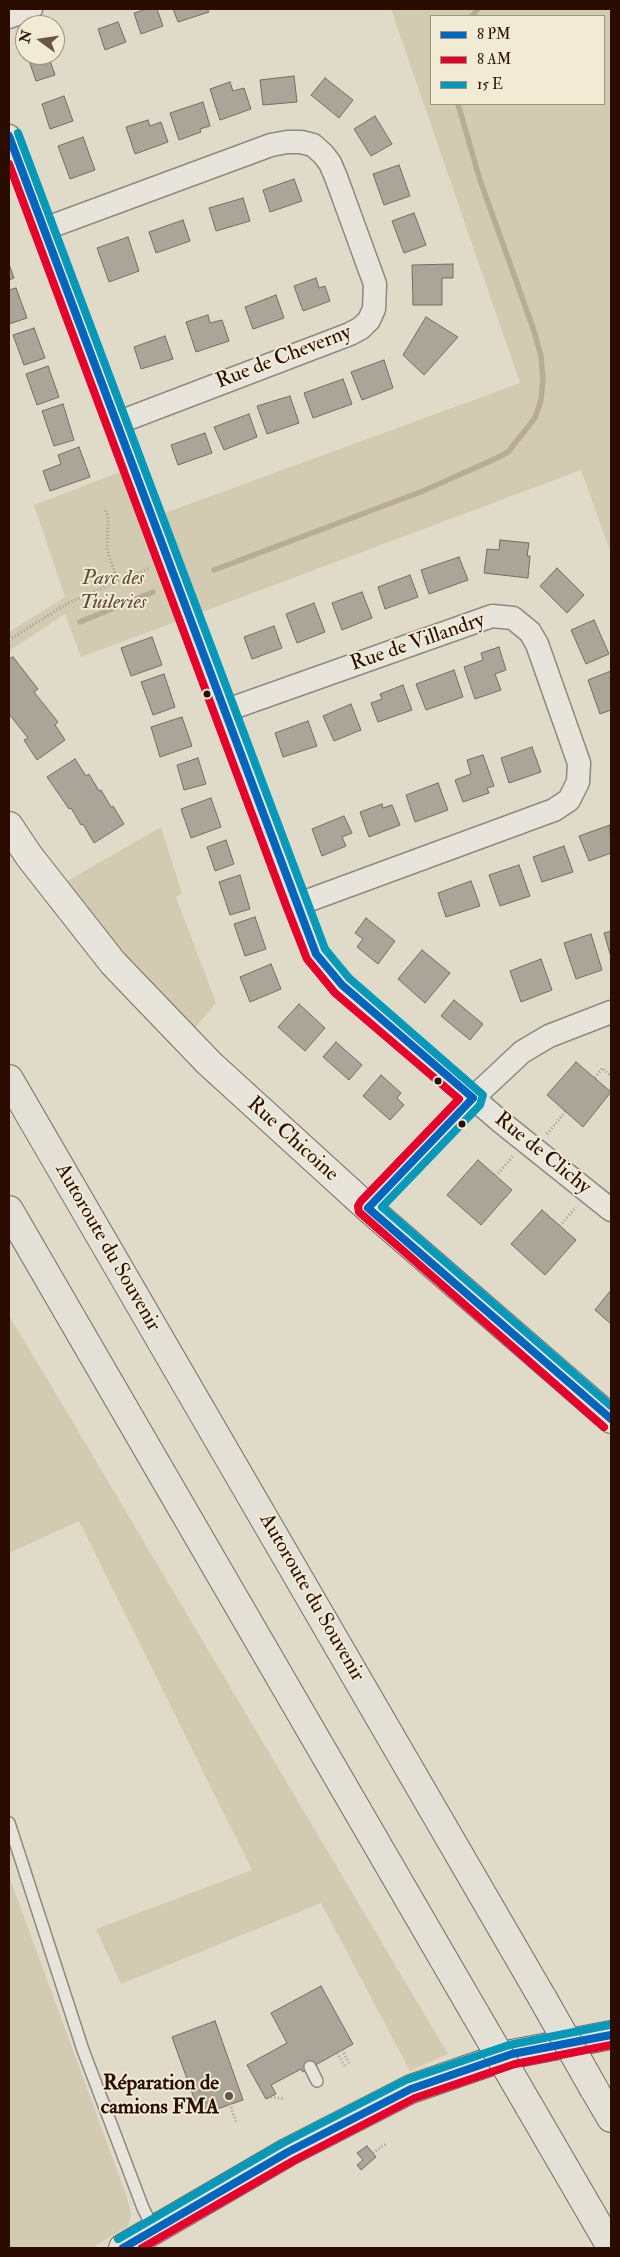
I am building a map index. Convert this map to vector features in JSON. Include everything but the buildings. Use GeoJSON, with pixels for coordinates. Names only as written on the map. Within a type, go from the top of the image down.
{"type":"FeatureCollection","features":[{"type":"Feature","properties":{"kind":"highway","name":"Autoroute du Souvenir"},"geometry":{"type":"LineString","coordinates":[[9,1079],[611,2118]]}},
{"type":"Feature","properties":{"kind":"highway"},"geometry":{"type":"LineString","coordinates":[[9,1210],[611,2247]]}},
{"type":"Feature","properties":{"kind":"street"},"geometry":{"type":"LineString","coordinates":[[9,17],[31,9]]}},
{"type":"Feature","properties":{"kind":"street","name":"Rue de Clichy"},"geometry":{"type":"LineString","coordinates":[[9,136],[296,905],[316,954],[331,973],[473,1098],[611,1210]]}},
{"type":"Feature","properties":{"kind":"street","name":"Rue de Cheverny"},"geometry":{"type":"LineString","coordinates":[[44,229],[271,145],[287,142],[301,142],[313,145],[330,163],[339,186],[375,284],[374,309],[369,320],[361,328],[350,334],[117,423]]}},
{"type":"Feature","properties":{"kind":"street","name":"Rue de Villandry"},"geometry":{"type":"LineString","coordinates":[[224,711],[492,616],[513,618],[530,632],[537,644],[579,763],[578,782],[569,800],[554,810],[296,905]]}},
{"type":"Feature","properties":{"kind":"street","name":"Rue Chicoine"},"geometry":{"type":"LineString","coordinates":[[9,826],[28,856],[94,940],[154,1008],[209,1063],[368,1208],[611,1419]]}},
{"type":"Feature","properties":{"kind":"street"},"geometry":{"type":"LineString","coordinates":[[368,1208],[473,1098],[511,1062],[535,1043],[611,1012]]}},
{"type":"Feature","properties":{"kind":"street"},"geometry":{"type":"LineString","coordinates":[[123,2248],[288,2152],[411,2089],[512,2054],[611,2035]]}},
{"type":"Feature","properties":{"kind":"lane"},"geometry":{"type":"LineString","coordinates":[[9,1823],[83,2050],[143,2208],[154,2230]]}},
{"type":"Feature","properties":{"kind":"lane"},"geometry":{"type":"LineString","coordinates":[[310,2068],[317,2081]]}},
{"type":"Feature","properties":{"kind":"path"},"geometry":{"type":"LineString","coordinates":[[105,508],[108,517],[107,550],[118,581]]}},
{"type":"Feature","properties":{"kind":"path"},"geometry":{"type":"LineString","coordinates":[[9,640],[68,603],[169,561]]}},
{"type":"Feature","properties":{"kind":"path"},"geometry":{"type":"LineString","coordinates":[[595,1078],[602,1068],[611,1076]]}},
{"type":"Feature","properties":{"kind":"path"},"geometry":{"type":"LineString","coordinates":[[543,1139],[566,1111]]}},
{"type":"Feature","properties":{"kind":"path"},"geometry":{"type":"LineString","coordinates":[[496,1176],[516,1152]]}},
{"type":"Feature","properties":{"kind":"path"},"geometry":{"type":"LineString","coordinates":[[560,1226],[580,1202]]}},
{"type":"Feature","properties":{"kind":"path"},"geometry":{"type":"LineString","coordinates":[[342,2050],[349,2064]]}},
{"type":"Feature","properties":{"kind":"path"},"geometry":{"type":"LineString","coordinates":[[338,2053],[345,2066]]}},
{"type":"Feature","properties":{"kind":"path"},"geometry":{"type":"LineString","coordinates":[[271,2096],[285,2099]]}},
{"type":"Feature","properties":{"kind":"path"},"geometry":{"type":"LineString","coordinates":[[230,2104],[236,2122]]}},
{"type":"Feature","properties":{"kind":"path"},"geometry":{"type":"LineString","coordinates":[[373,2153],[387,2143]]}},
{"type":"Feature","properties":{"kind":"green space"},"geometry":{"type":"Polygon","coordinates":[[[391,9],[611,9],[611,553],[581,470],[202,612],[165,513],[520,383],[391,9]]]}},
{"type":"Feature","properties":{"kind":"green space","name":"Parc des Tuileries"},"geometry":{"type":"Polygon","coordinates":[[[120,472],[178,621],[81,657],[65,614],[9,651],[9,632],[65,597],[34,505],[120,472]]]}},
{"type":"Feature","properties":{"kind":"green space"},"geometry":{"type":"Polygon","coordinates":[[[161,827],[182,893],[176,897],[216,1003],[194,1029],[105,932],[66,882],[161,827]]]}},
{"type":"Feature","properties":{"kind":"green space"},"geometry":{"type":"Polygon","coordinates":[[[9,1316],[448,2054],[410,2071],[321,1903],[121,1984],[96,1929],[252,1870],[79,1521],[9,1553],[9,1316]]]}},
{"type":"Feature","properties":{"kind":"green space"},"geometry":{"type":"Polygon","coordinates":[[[9,1876],[127,2197],[131,2215],[128,2226],[92,2248],[9,2248],[9,1876]]]}},
{"type":"Feature","properties":{"kind":"waterway"},"geometry":{"type":"LineString","coordinates":[[473,15],[478,9]]}},
{"type":"Feature","properties":{"kind":"waterway"},"geometry":{"type":"LineString","coordinates":[[214,570],[423,491],[497,458],[508,452],[535,418],[541,400],[543,379],[541,356],[533,328],[480,180],[458,105]]}},
{"type":"Feature","properties":{"kind":"waterway"},"geometry":{"type":"LineString","coordinates":[[80,622],[153,592]]}},
{"type":"Feature","properties":{"kind":"transit line"},"geometry":{"type":"LineString","coordinates":[[18,133],[325,949],[349,978],[483,1095],[480,1105],[382,1207],[611,1406]]}},
{"type":"Feature","properties":{"kind":"transit line"},"geometry":{"type":"LineString","coordinates":[[9,136],[316,954],[342,985],[473,1098],[368,1208],[611,1419]]}},
{"type":"Feature","properties":{"kind":"transit line"},"geometry":{"type":"LineString","coordinates":[[9,164],[307,959],[335,993],[459,1099],[361,1201],[358,1206],[359,1212],[604,1427]]}},
{"type":"Feature","properties":{"kind":"transit line"},"geometry":{"type":"LineString","coordinates":[[118,2239],[283,2143],[406,2080],[509,2045],[609,2025]]}},
{"type":"Feature","properties":{"kind":"transit line"},"geometry":{"type":"LineString","coordinates":[[123,2248],[288,2152],[411,2089],[512,2054],[611,2035]]}},
{"type":"Feature","properties":{"kind":"transit line"},"geometry":{"type":"LineString","coordinates":[[142,2248],[293,2161],[415,2098],[515,2064],[611,2045]]}},
{"type":"Feature","properties":{"kind":"place","name":"Réparation de camions FMA"},"geometry":{"type":"Point","coordinates":[229,2096]}}]}
